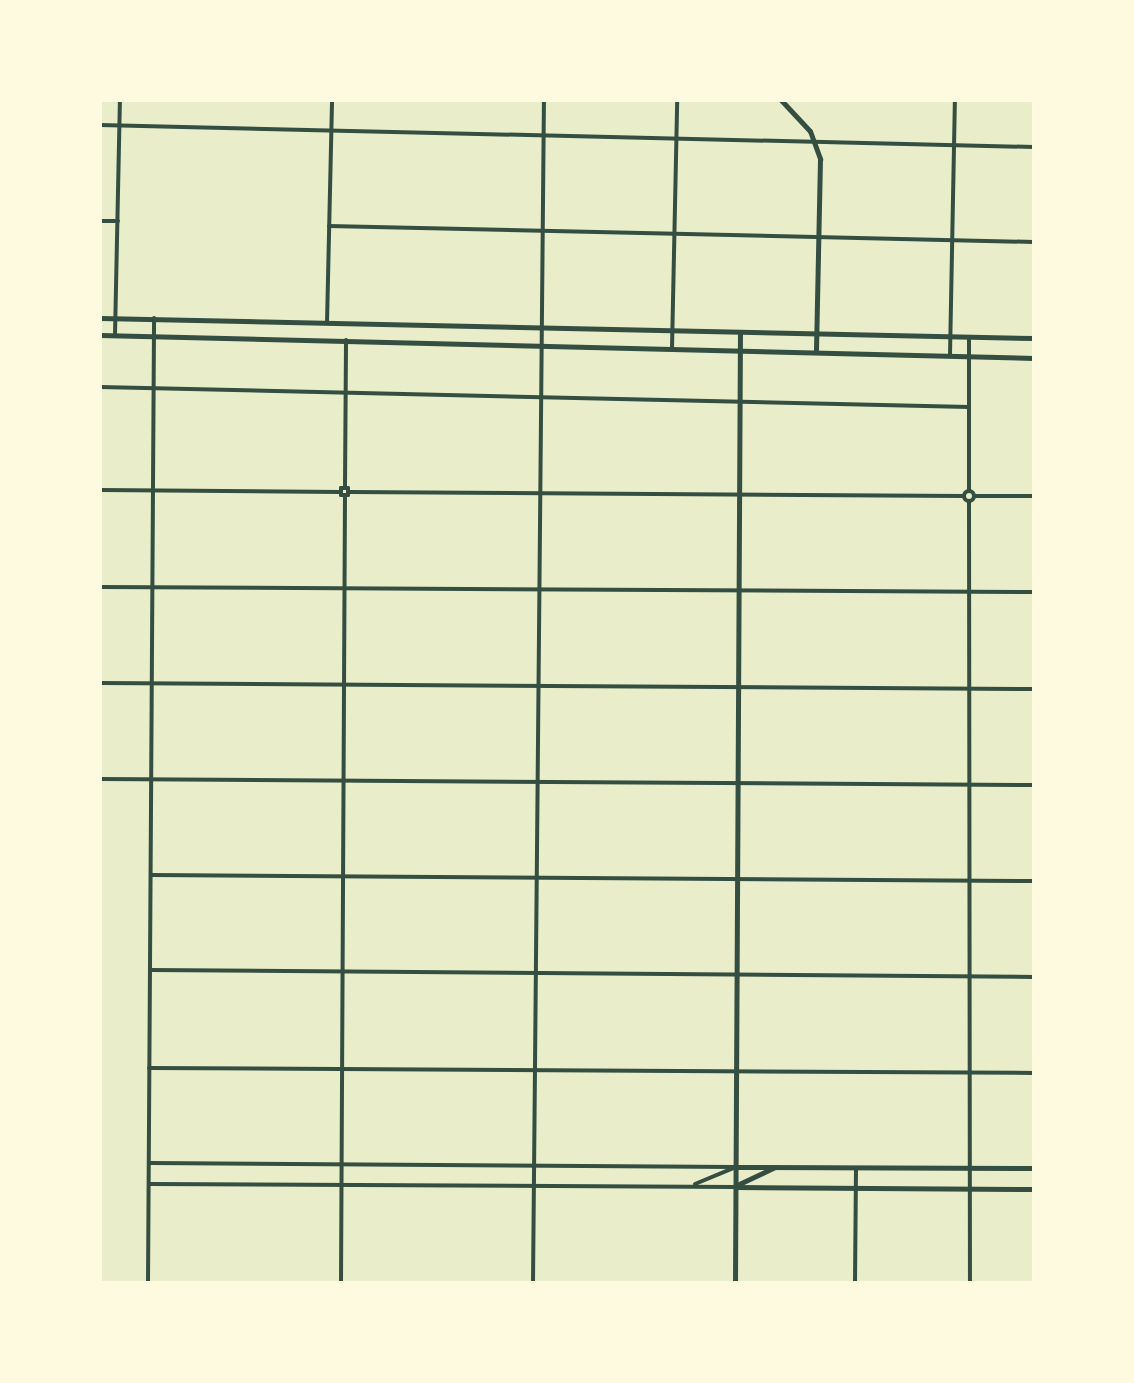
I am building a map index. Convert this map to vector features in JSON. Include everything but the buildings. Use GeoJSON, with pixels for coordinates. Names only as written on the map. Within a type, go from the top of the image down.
{"type":"FeatureCollection","features":[{"type":"Feature","properties":{"kind":"main road"},"geometry":{"type":"LineString","coordinates":[[781,100],[816,142],[816,350]]}},
{"type":"Feature","properties":{"kind":"main road"},"geometry":{"type":"LineString","coordinates":[[100,318],[1034,338]]}},
{"type":"Feature","properties":{"kind":"main road"},"geometry":{"type":"LineString","coordinates":[[735,1283],[740,333]]}},
{"type":"Feature","properties":{"kind":"main road"},"geometry":{"type":"LineString","coordinates":[[100,335],[1034,358]]}},
{"type":"Feature","properties":{"kind":"main road"},"geometry":{"type":"LineString","coordinates":[[736,1166],[1034,1168]]}},
{"type":"Feature","properties":{"kind":"main road"},"geometry":{"type":"LineString","coordinates":[[735,1187],[745,1176],[775,1167]]}},
{"type":"Feature","properties":{"kind":"main road"},"geometry":{"type":"LineString","coordinates":[[735,1187],[1034,1190]]}},
{"type":"Feature","properties":{"kind":"street"},"geometry":{"type":"LineString","coordinates":[[116,336],[120,100]]}},
{"type":"Feature","properties":{"kind":"street"},"geometry":{"type":"LineString","coordinates":[[327,323],[332,100]]}},
{"type":"Feature","properties":{"kind":"street"},"geometry":{"type":"LineString","coordinates":[[533,1283],[538,328],[544,100]]}},
{"type":"Feature","properties":{"kind":"street"},"geometry":{"type":"LineString","coordinates":[[672,348],[677,100]]}},
{"type":"Feature","properties":{"kind":"street"},"geometry":{"type":"LineString","coordinates":[[950,356],[955,100]]}},
{"type":"Feature","properties":{"kind":"street"},"geometry":{"type":"LineString","coordinates":[[100,125],[1034,147]]}},
{"type":"Feature","properties":{"kind":"street"},"geometry":{"type":"LineString","coordinates":[[100,221],[118,221]]}},
{"type":"Feature","properties":{"kind":"street"},"geometry":{"type":"LineString","coordinates":[[329,226],[1034,242]]}},
{"type":"Feature","properties":{"kind":"street"},"geometry":{"type":"LineString","coordinates":[[148,1283],[154,318]]}},
{"type":"Feature","properties":{"kind":"street"},"geometry":{"type":"LineString","coordinates":[[969,337],[964,1168],[970,1188],[970,1283]]}},
{"type":"Feature","properties":{"kind":"street"},"geometry":{"type":"LineString","coordinates":[[341,1283],[346,340]]}},
{"type":"Feature","properties":{"kind":"street"},"geometry":{"type":"LineString","coordinates":[[100,388],[969,408]]}},
{"type":"Feature","properties":{"kind":"street"},"geometry":{"type":"LineString","coordinates":[[100,490],[1034,496]]}},
{"type":"Feature","properties":{"kind":"street"},"geometry":{"type":"LineString","coordinates":[[100,588],[1034,592]]}},
{"type":"Feature","properties":{"kind":"street"},"geometry":{"type":"LineString","coordinates":[[100,683],[1034,688]]}},
{"type":"Feature","properties":{"kind":"street"},"geometry":{"type":"LineString","coordinates":[[100,779],[1034,785]]}},
{"type":"Feature","properties":{"kind":"street"},"geometry":{"type":"LineString","coordinates":[[151,876],[1034,881]]}},
{"type":"Feature","properties":{"kind":"street"},"geometry":{"type":"LineString","coordinates":[[150,970],[1034,977]]}},
{"type":"Feature","properties":{"kind":"street"},"geometry":{"type":"LineString","coordinates":[[149,1068],[1034,1073]]}},
{"type":"Feature","properties":{"kind":"street"},"geometry":{"type":"LineString","coordinates":[[150,1163],[736,1166]]}},
{"type":"Feature","properties":{"kind":"street"},"geometry":{"type":"LineString","coordinates":[[678,1187],[721,1177],[736,1166]]}},
{"type":"Feature","properties":{"kind":"street"},"geometry":{"type":"LineString","coordinates":[[856,1167],[856,1283]]}},
{"type":"Feature","properties":{"kind":"street"},"geometry":{"type":"LineString","coordinates":[[149,1184],[735,1187]]}}]}
